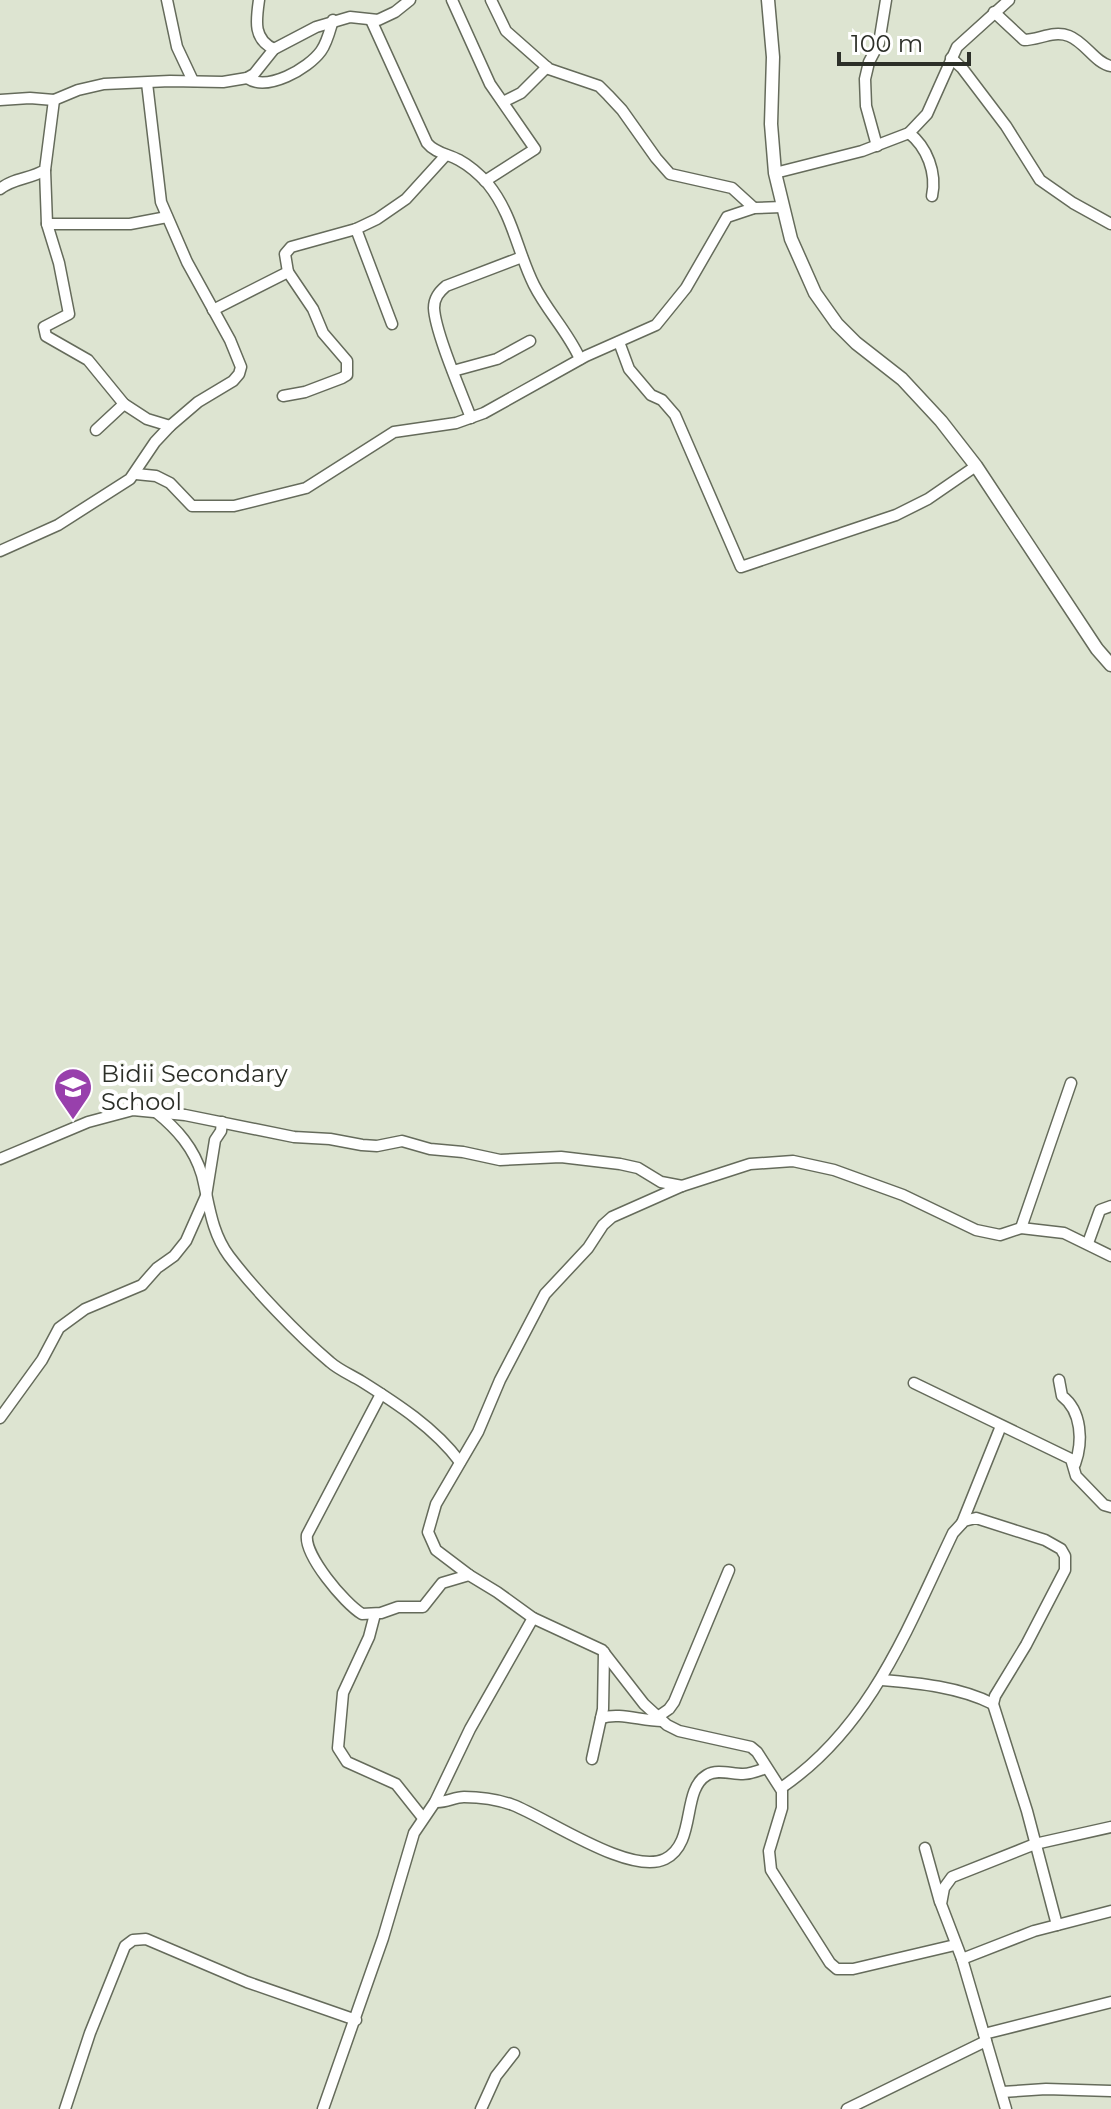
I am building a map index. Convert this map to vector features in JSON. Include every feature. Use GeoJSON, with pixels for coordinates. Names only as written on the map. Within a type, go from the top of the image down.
{"type":"FeatureCollection","features":[{"type":"Feature","properties":{"kind":"main road"},"geometry":{"type":"LineString","coordinates":[[767,1],[773,57],[771,124],[775,173],[791,239],[815,293],[837,324],[925,402],[976,466],[1097,649],[1111,665]]}},
{"type":"Feature","properties":{"kind":"street"},"geometry":{"type":"LineString","coordinates":[[167,0],[177,47],[193,81]]}},
{"type":"Feature","properties":{"kind":"street"},"geometry":{"type":"LineString","coordinates":[[259,0],[259,36],[264,45],[274,49]]}},
{"type":"Feature","properties":{"kind":"street"},"geometry":{"type":"LineString","coordinates":[[0,100],[54,100],[91,87],[223,82],[247,78],[274,49],[333,20],[350,17],[371,20],[387,16],[410,0]]}},
{"type":"Feature","properties":{"kind":"street"},"geometry":{"type":"LineString","coordinates":[[452,0],[475,55],[535,149],[485,181]]}},
{"type":"Feature","properties":{"kind":"street"},"geometry":{"type":"LineString","coordinates":[[491,0],[506,31],[547,67],[599,86],[622,110],[670,174],[732,188],[754,208]]}},
{"type":"Feature","properties":{"kind":"street"},"geometry":{"type":"LineString","coordinates":[[877,146],[866,106],[865,79],[869,62],[879,43],[886,0]]}},
{"type":"Feature","properties":{"kind":"street"},"geometry":{"type":"LineString","coordinates":[[775,173],[877,146],[909,133],[927,114],[957,47],[1009,0]]}},
{"type":"Feature","properties":{"kind":"street"},"geometry":{"type":"LineString","coordinates":[[994,12],[1024,40],[1054,34],[1069,36],[1093,53],[1102,64],[1111,66]]}},
{"type":"Feature","properties":{"kind":"street"},"geometry":{"type":"LineString","coordinates":[[247,78],[262,83],[304,66],[324,47],[333,20]]}},
{"type":"Feature","properties":{"kind":"street"},"geometry":{"type":"LineString","coordinates":[[371,20],[427,143],[434,150],[467,165],[485,181],[510,220],[535,287],[566,332],[580,359]]}},
{"type":"Feature","properties":{"kind":"street"},"geometry":{"type":"LineString","coordinates":[[951,58],[1006,126],[1040,180],[1111,224]]}},
{"type":"Feature","properties":{"kind":"street"},"geometry":{"type":"LineString","coordinates":[[503,102],[521,93],[547,67]]}},
{"type":"Feature","properties":{"kind":"street"},"geometry":{"type":"LineString","coordinates":[[0,551],[58,525],[136,474],[155,442],[170,426],[239,374],[241,367],[237,356],[161,202],[147,83]]}},
{"type":"Feature","properties":{"kind":"street"},"geometry":{"type":"LineString","coordinates":[[54,100],[45,170],[47,224],[69,314],[44,327],[46,336],[88,360],[124,404],[147,419],[170,426]]}},
{"type":"Feature","properties":{"kind":"street"},"geometry":{"type":"LineString","coordinates":[[909,133],[921,143],[932,171],[932,196]]}},
{"type":"Feature","properties":{"kind":"street"},"geometry":{"type":"LineString","coordinates":[[283,396],[305,392],[342,378],[347,375],[348,368],[347,361],[323,333],[313,309],[288,272],[285,254],[291,247],[356,229],[397,207],[446,155]]}},
{"type":"Feature","properties":{"kind":"street"},"geometry":{"type":"LineString","coordinates":[[0,189],[37,176],[45,170]]}},
{"type":"Feature","properties":{"kind":"street"},"geometry":{"type":"LineString","coordinates":[[136,474],[164,480],[192,506],[234,506],[306,488],[394,432],[471,418],[492,410],[580,359],[639,334],[664,318],[686,288],[727,217],[754,208],[782,207]]}},
{"type":"Feature","properties":{"kind":"street"},"geometry":{"type":"LineString","coordinates":[[47,224],[130,224],[167,217]]}},
{"type":"Feature","properties":{"kind":"street"},"geometry":{"type":"LineString","coordinates":[[356,229],[392,324]]}},
{"type":"Feature","properties":{"kind":"street"},"geometry":{"type":"LineString","coordinates":[[471,418],[434,307],[438,293],[446,286],[522,257]]}},
{"type":"Feature","properties":{"kind":"street"},"geometry":{"type":"LineString","coordinates":[[213,310],[288,272]]}},
{"type":"Feature","properties":{"kind":"street"},"geometry":{"type":"LineString","coordinates":[[453,371],[497,359],[530,341]]}},
{"type":"Feature","properties":{"kind":"street"},"geometry":{"type":"LineString","coordinates":[[619,342],[629,369],[651,395],[662,400],[675,415],[741,567],[896,515],[928,499],[976,466]]}},
{"type":"Feature","properties":{"kind":"street"},"geometry":{"type":"LineString","coordinates":[[96,430],[124,404]]}},
{"type":"Feature","properties":{"kind":"street"},"geometry":{"type":"LineString","coordinates":[[1021,1228],[1071,1083]]}},
{"type":"Feature","properties":{"kind":"street"},"geometry":{"type":"LineString","coordinates":[[0,1159],[109,1115],[133,1110],[362,1145],[377,1146],[402,1141],[430,1149],[500,1160],[561,1157],[620,1164],[638,1168],[661,1182],[682,1186]]}},
{"type":"Feature","properties":{"kind":"street"},"geometry":{"type":"LineString","coordinates":[[156,1112],[173,1126],[194,1155],[211,1217],[229,1257],[331,1363],[421,1423],[460,1462]]}},
{"type":"Feature","properties":{"kind":"street"},"geometry":{"type":"LineString","coordinates":[[0,1418],[42,1360],[59,1328],[85,1309],[138,1287],[174,1256],[186,1241],[206,1196],[215,1140],[222,1122]]}},
{"type":"Feature","properties":{"kind":"street"},"geometry":{"type":"LineString","coordinates":[[955,1945],[853,1969],[837,1969],[830,1963],[771,1870],[769,1851],[784,1799],[781,1788],[757,1752],[751,1747],[679,1731],[659,1720],[604,1652],[533,1618],[469,1575],[436,1550],[428,1532],[436,1504],[478,1432],[515,1350],[551,1286],[588,1248],[612,1217],[682,1186],[750,1164],[793,1161],[834,1170],[903,1195],[976,1230],[1000,1235],[1021,1228],[1064,1233],[1111,1256]]}},
{"type":"Feature","properties":{"kind":"street"},"geometry":{"type":"LineString","coordinates":[[1088,1243],[1100,1210],[1111,1206]]}},
{"type":"Feature","properties":{"kind":"street"},"geometry":{"type":"LineString","coordinates":[[1059,1380],[1062,1396],[1070,1402],[1077,1415],[1076,1476],[1104,1505],[1111,1507]]}},
{"type":"Feature","properties":{"kind":"street"},"geometry":{"type":"LineString","coordinates":[[914,1383],[1071,1459],[1075,1464]]}},
{"type":"Feature","properties":{"kind":"street"},"geometry":{"type":"LineString","coordinates":[[381,1394],[305,1539],[310,1552],[339,1595],[362,1614],[375,1614],[398,1607],[423,1607],[442,1583],[469,1575]]}},
{"type":"Feature","properties":{"kind":"street"},"geometry":{"type":"LineString","coordinates":[[781,1788],[803,1774],[831,1748],[882,1680],[953,1533],[962,1523],[1001,1426]]}},
{"type":"Feature","properties":{"kind":"street"},"geometry":{"type":"LineString","coordinates":[[962,1523],[976,1518],[1006,1526],[1045,1540],[1061,1549],[1065,1556],[1065,1570],[993,1704],[1027,1811],[1057,1925]]}},
{"type":"Feature","properties":{"kind":"street"},"geometry":{"type":"LineString","coordinates":[[601,1718],[618,1714],[630,1719],[659,1720],[669,1709],[729,1570]]}},
{"type":"Feature","properties":{"kind":"street"},"geometry":{"type":"LineString","coordinates":[[375,1614],[369,1637],[343,1693],[338,1748],[347,1762],[396,1784],[423,1818]]}},
{"type":"Feature","properties":{"kind":"street"},"geometry":{"type":"LineString","coordinates":[[323,2109],[356,2020],[414,1833],[435,1802],[458,1751],[533,1618]]}},
{"type":"Feature","properties":{"kind":"street"},"geometry":{"type":"LineString","coordinates":[[592,1759],[605,1686],[604,1652]]}},
{"type":"Feature","properties":{"kind":"street"},"geometry":{"type":"LineString","coordinates":[[882,1680],[936,1687],[993,1704]]}},
{"type":"Feature","properties":{"kind":"street"},"geometry":{"type":"LineString","coordinates":[[435,1802],[465,1797],[512,1805],[620,1856],[654,1861],[663,1860],[676,1850],[691,1814],[690,1798],[703,1778],[715,1772],[750,1773],[766,1768]]}},
{"type":"Feature","properties":{"kind":"street"},"geometry":{"type":"LineString","coordinates":[[941,1904],[944,1888],[952,1877],[1035,1844],[1111,1827]]}},
{"type":"Feature","properties":{"kind":"street"},"geometry":{"type":"LineString","coordinates":[[925,1848],[941,1904],[962,1959],[1006,2109]]}},
{"type":"Feature","properties":{"kind":"street"},"geometry":{"type":"LineString","coordinates":[[962,1959],[1057,1925],[1111,1911]]}},
{"type":"Feature","properties":{"kind":"street"},"geometry":{"type":"LineString","coordinates":[[65,2109],[90,2033],[125,1946],[133,1940],[146,1939],[247,1982],[356,2020]]}},
{"type":"Feature","properties":{"kind":"street"},"geometry":{"type":"LineString","coordinates":[[847,2109],[985,2037],[1111,2002]]}},
{"type":"Feature","properties":{"kind":"street"},"geometry":{"type":"LineString","coordinates":[[481,2109],[496,2076],[514,2053]]}},
{"type":"Feature","properties":{"kind":"street"},"geometry":{"type":"LineString","coordinates":[[1002,2092],[1046,2089],[1111,2091]]}},
{"type":"Feature","properties":{"kind":"place","name":"Bidii Secondary School"},"geometry":{"type":"Point","coordinates":[73,1121]}}]}
